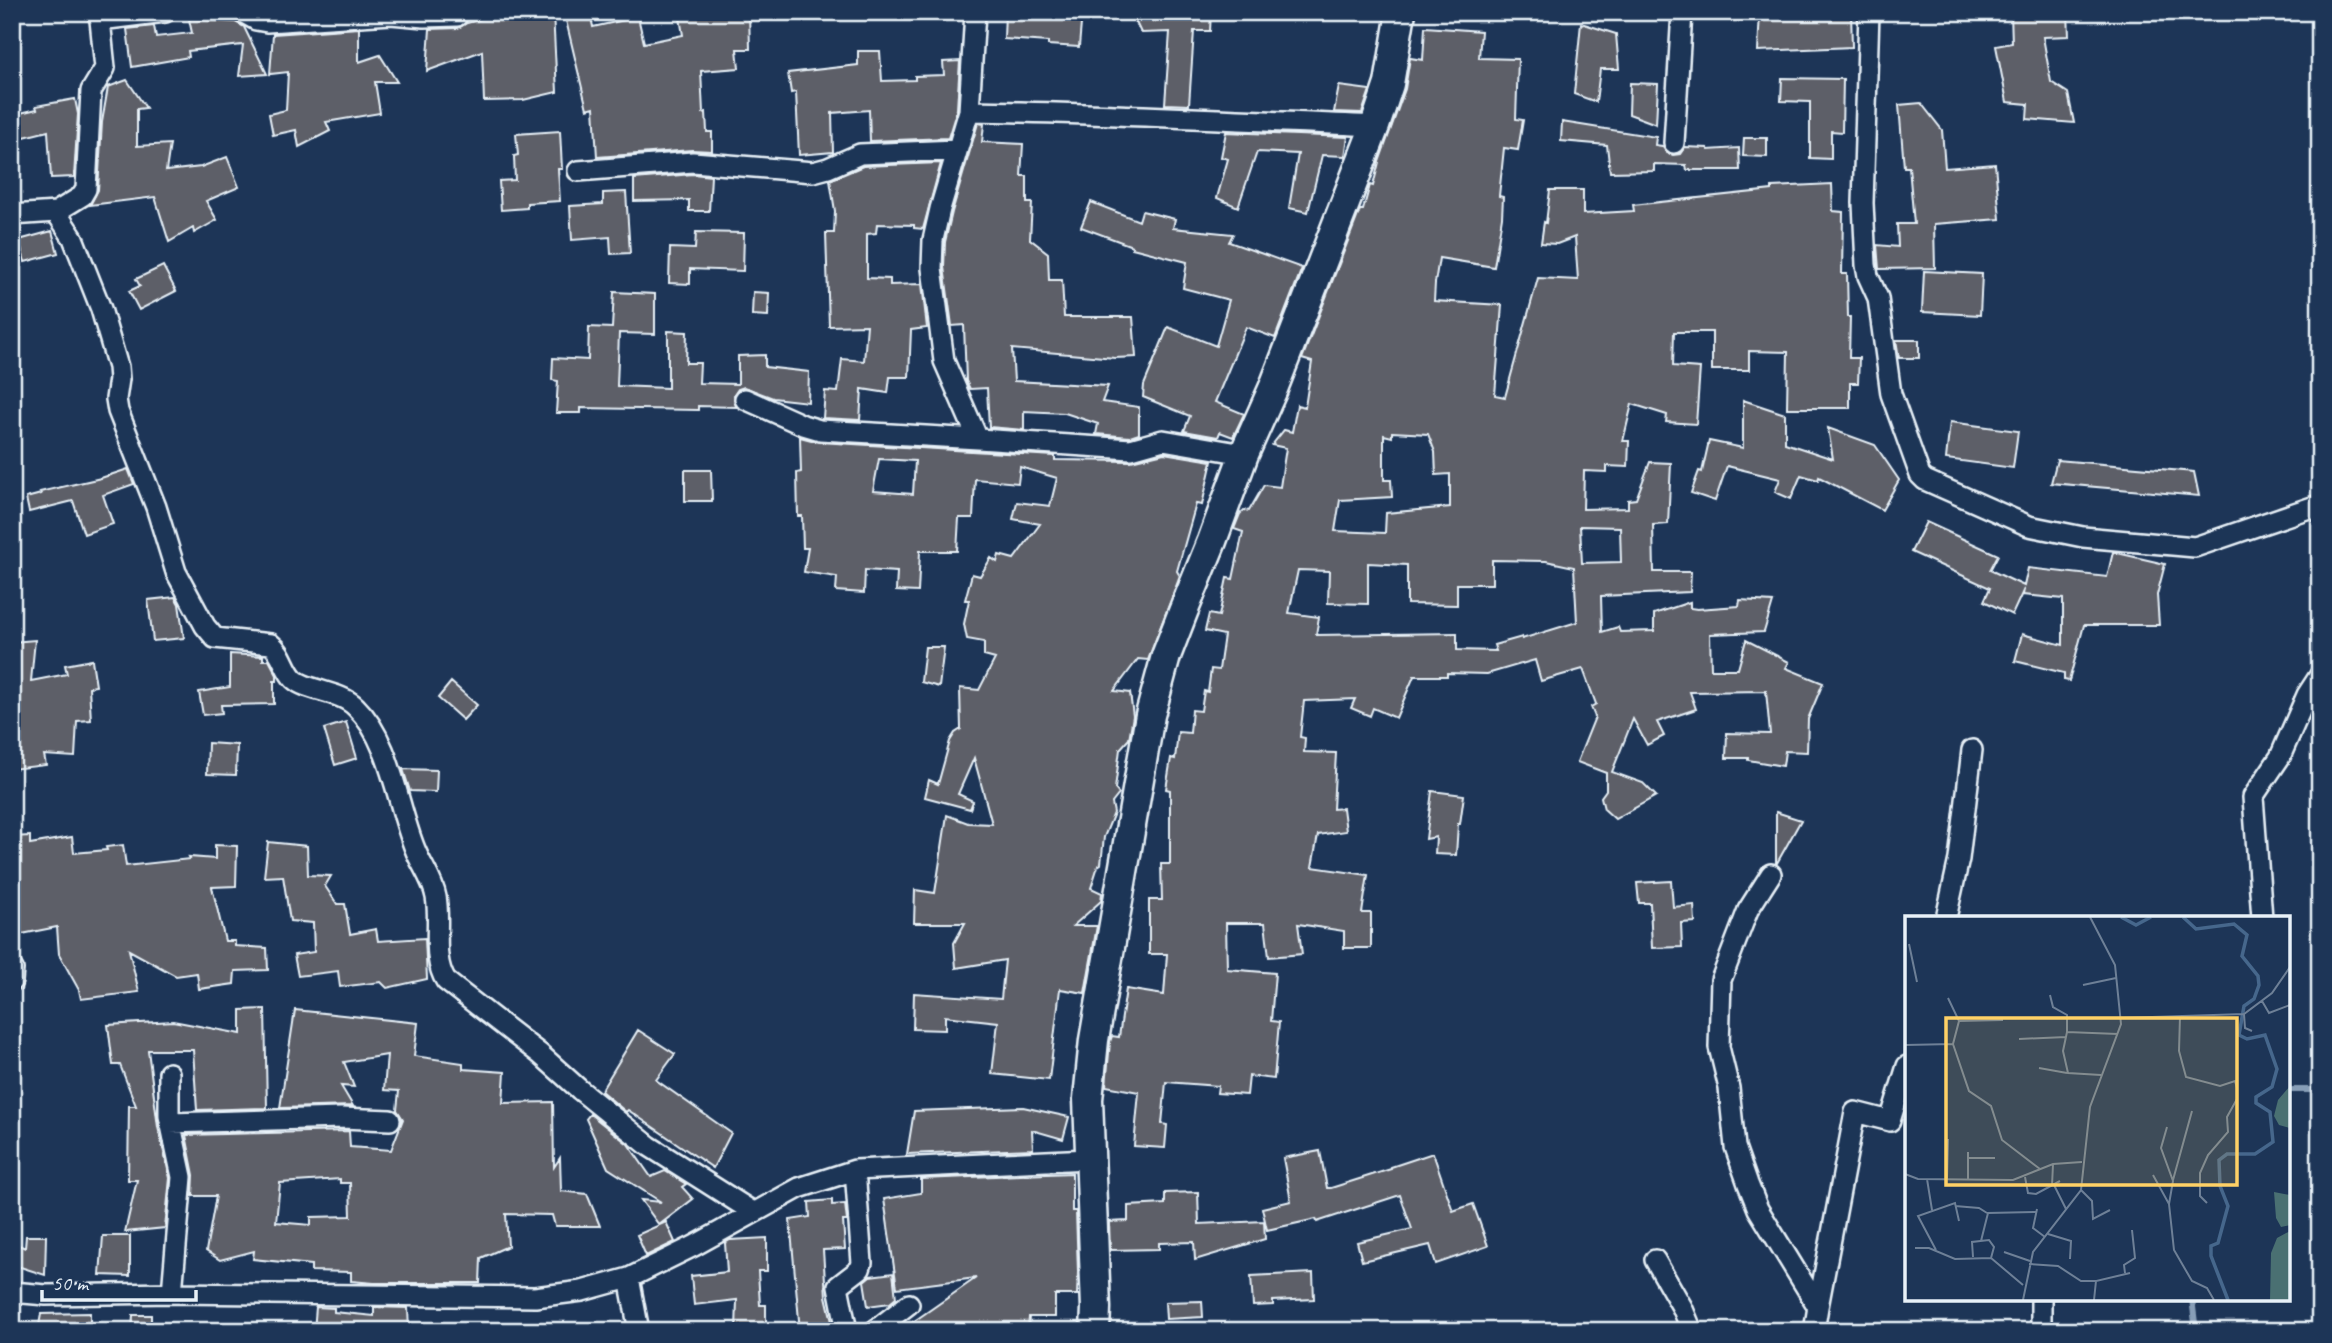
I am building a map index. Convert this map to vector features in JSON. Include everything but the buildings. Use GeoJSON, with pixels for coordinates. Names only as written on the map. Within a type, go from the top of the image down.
{"type":"FeatureCollection","features":[{"type":"Feature","properties":{"kind":"main road"},"geometry":{"type":"LineString","coordinates":[[1095,1331],[1088,1099],[1094,1040],[1150,715],[1166,656],[1375,126],[1389,84],[1402,12]]}},
{"type":"Feature","properties":{"kind":"street"},"geometry":{"type":"LineString","coordinates":[[12,215],[56,212],[82,196],[86,189],[91,91],[105,68],[98,16],[165,12]]}},
{"type":"Feature","properties":{"kind":"street"},"geometry":{"type":"LineString","coordinates":[[242,12],[256,20],[267,22],[391,14],[457,16]]}},
{"type":"Feature","properties":{"kind":"street"},"geometry":{"type":"LineString","coordinates":[[975,12],[969,111],[940,209],[933,240],[932,268],[944,361],[978,439]]}},
{"type":"Feature","properties":{"kind":"street"},"geometry":{"type":"LineString","coordinates":[[1674,142],[1682,12]]}},
{"type":"Feature","properties":{"kind":"street"},"geometry":{"type":"LineString","coordinates":[[1869,12],[1863,203],[1866,265],[1878,298],[1891,394],[1920,475],[1925,480],[2029,526],[2083,537],[2195,547],[2318,505],[2320,513]]}},
{"type":"Feature","properties":{"kind":"street"},"geometry":{"type":"LineString","coordinates":[[969,111],[1093,113],[1375,126]]}},
{"type":"Feature","properties":{"kind":"street"},"geometry":{"type":"LineString","coordinates":[[578,171],[694,162],[813,172],[860,154],[957,150]]}},
{"type":"Feature","properties":{"kind":"street"},"geometry":{"type":"LineString","coordinates":[[56,212],[73,238],[101,309],[118,367],[118,411],[156,507],[176,572],[205,626],[215,638],[271,644],[277,649],[289,673],[299,683],[340,697],[358,709],[385,755],[415,849],[434,889],[440,964],[446,981],[540,1054],[649,1146],[753,1212]]}},
{"type":"Feature","properties":{"kind":"street"},"geometry":{"type":"LineString","coordinates":[[745,399],[820,430],[1131,449],[1163,440],[1244,454]]}},
{"type":"Feature","properties":{"kind":"street"},"geometry":{"type":"LineString","coordinates":[[2262,916],[2253,797],[2280,758],[2308,695],[2320,675]]}},
{"type":"Feature","properties":{"kind":"street"},"geometry":{"type":"LineString","coordinates":[[1946,916],[1959,859],[1972,750]]}},
{"type":"Feature","properties":{"kind":"street"},"geometry":{"type":"LineString","coordinates":[[1771,874],[1748,910],[1721,980],[1719,1046],[1729,1087],[1735,1147],[1748,1184],[1758,1209],[1818,1307]]}},
{"type":"Feature","properties":{"kind":"street"},"geometry":{"type":"LineString","coordinates":[[12,981],[13,969]]}},
{"type":"Feature","properties":{"kind":"street"},"geometry":{"type":"LineString","coordinates":[[1814,1331],[1855,1112],[1890,1121],[1905,1072]]}},
{"type":"Feature","properties":{"kind":"street"},"geometry":{"type":"LineString","coordinates":[[169,1073],[170,1123],[182,1177],[172,1293]]}},
{"type":"Feature","properties":{"kind":"street"},"geometry":{"type":"LineString","coordinates":[[170,1123],[341,1118],[390,1120]]}},
{"type":"Feature","properties":{"kind":"street"},"geometry":{"type":"LineString","coordinates":[[12,1292],[46,1295],[172,1293],[535,1297],[582,1291],[629,1278],[694,1246],[799,1188],[855,1170],[1089,1159]]}},
{"type":"Feature","properties":{"kind":"street"},"geometry":{"type":"LineString","coordinates":[[848,1331],[838,1286],[860,1269],[862,1263],[855,1170]]}},
{"type":"Feature","properties":{"kind":"street"},"geometry":{"type":"LineString","coordinates":[[1655,1260],[1682,1307],[1692,1331]]}},
{"type":"Feature","properties":{"kind":"street"},"geometry":{"type":"LineString","coordinates":[[629,1278],[639,1331]]}},
{"type":"Feature","properties":{"kind":"street"},"geometry":{"type":"LineString","coordinates":[[2041,1301],[2041,1331]]}},
{"type":"Feature","properties":{"kind":"street"},"geometry":{"type":"LineString","coordinates":[[874,1331],[909,1304]]}},
{"type":"Feature","properties":{"kind":"waterway"},"geometry":{"type":"LineString","coordinates":[[2290,1090],[2320,1090]]}},
{"type":"Feature","properties":{"kind":"waterway"},"geometry":{"type":"LineString","coordinates":[[2192,1301],[2196,1331]]}}]}
